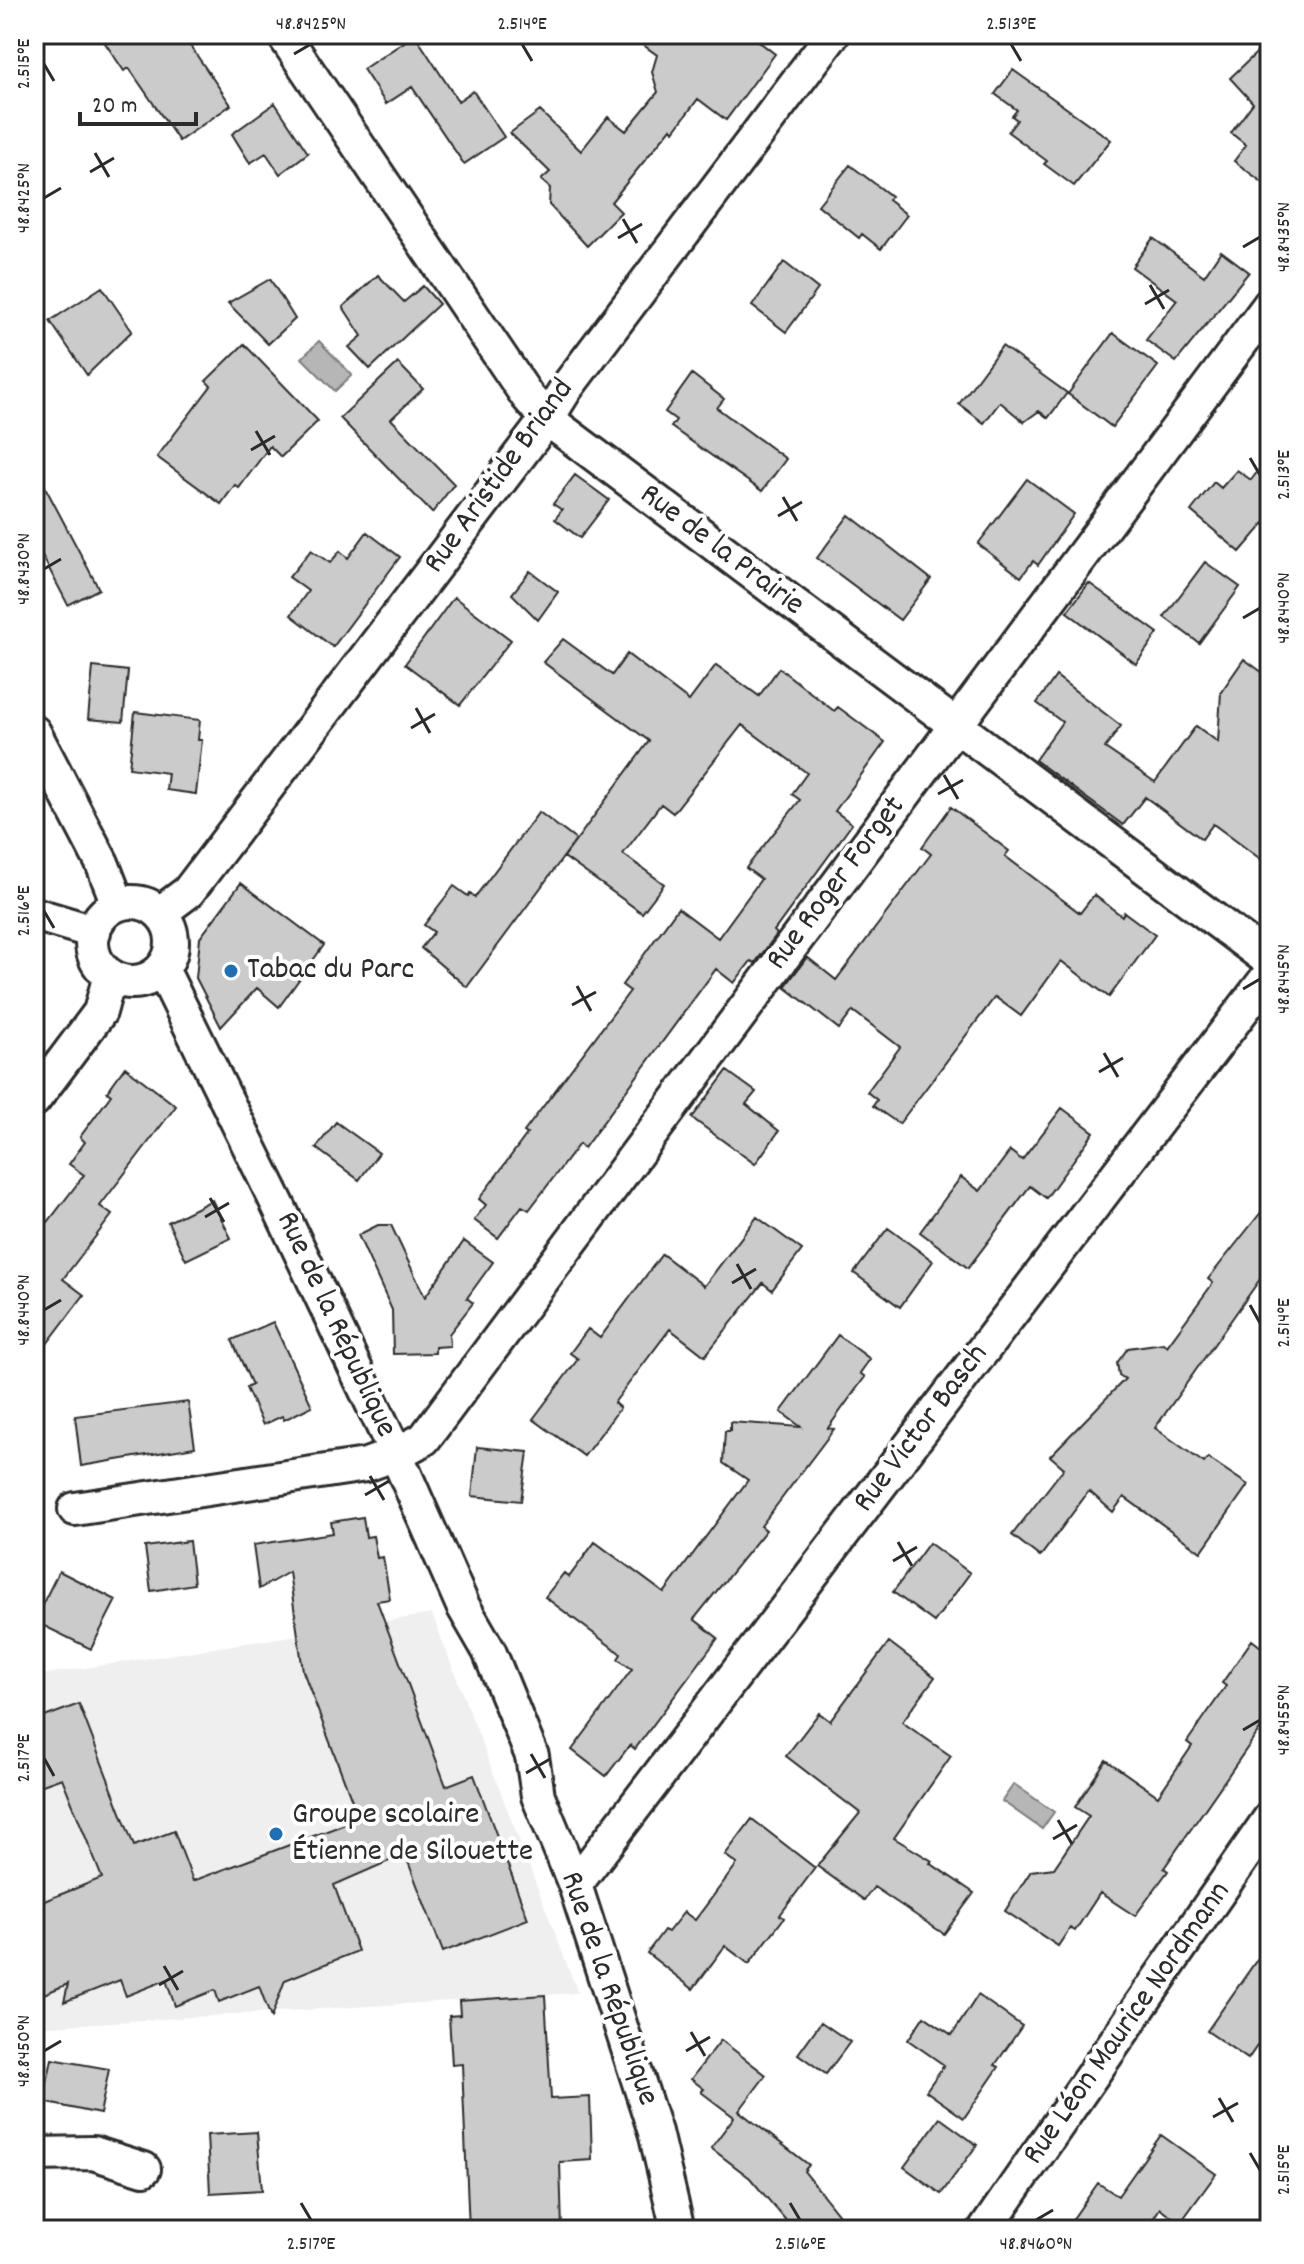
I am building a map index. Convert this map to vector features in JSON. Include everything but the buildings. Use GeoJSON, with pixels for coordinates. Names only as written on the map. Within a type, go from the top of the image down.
{"type":"FeatureCollection","features":[{"type":"Feature","properties":{"kind":"street","name":"Rue de la Prairie"},"geometry":{"type":"LineString","coordinates":[[283,34],[519,383],[547,419],[1270,961]]}},
{"type":"Feature","properties":{"kind":"street","name":"Rue Aristide Briand"},"geometry":{"type":"LineString","coordinates":[[160,913],[188,892],[547,419],[567,387],[833,34]]}},
{"type":"Feature","properties":{"kind":"street","name":"Rue Roger Forget"},"geometry":{"type":"LineString","coordinates":[[75,1509],[366,1465],[424,1439],[1270,304]]}},
{"type":"Feature","properties":{"kind":"street"},"geometry":{"type":"LineString","coordinates":[[34,732],[102,863],[118,904]]}},
{"type":"Feature","properties":{"kind":"street"},"geometry":{"type":"LineString","coordinates":[[140,903],[160,913],[171,931],[173,942],[171,953],[160,971],[136,982],[123,981],[101,967],[95,956],[94,932],[98,921],[118,904],[140,903]]}},
{"type":"Feature","properties":{"kind":"street"},"geometry":{"type":"LineString","coordinates":[[34,914],[94,932]]}},
{"type":"Feature","properties":{"kind":"street","name":"Rue de la République"},"geometry":{"type":"LineString","coordinates":[[160,971],[167,979],[278,1205],[396,1454],[463,1606],[489,1651],[532,1756],[538,1796],[575,1885],[655,2132],[678,2230]]}},
{"type":"Feature","properties":{"kind":"street","name":"Rue Victor Basch"},"geometry":{"type":"LineString","coordinates":[[575,1885],[1270,974]]}},
{"type":"Feature","properties":{"kind":"street"},"geometry":{"type":"LineString","coordinates":[[34,1100],[100,1012],[110,975]]}},
{"type":"Feature","properties":{"kind":"street","name":"Rue Léon Maurice Nordmann"},"geometry":{"type":"LineString","coordinates":[[985,2230],[1270,1818]]}},
{"type":"Feature","properties":{"kind":"street"},"geometry":{"type":"LineString","coordinates":[[34,2154],[93,2153],[144,2169]]}},
{"type":"Feature","properties":{"kind":"shaded area"},"geometry":{"type":"Polygon","coordinates":[[[319,341],[352,375],[335,391],[302,358],[319,341]]]}},
{"type":"Feature","properties":{"kind":"shaded area","name":"Groupe scolaire Étienne de Silouette"},"geometry":{"type":"Polygon","coordinates":[[[432,1614],[578,1993],[34,2027],[34,1676],[432,1614]]]}},
{"type":"Feature","properties":{"kind":"shaded area"},"geometry":{"type":"Polygon","coordinates":[[[1014,1784],[1054,1812],[1042,1829],[1002,1801],[1014,1784]]]}},
{"type":"Feature","properties":{"kind":"place","name":"Tabac du Parc"},"geometry":{"type":"Point","coordinates":[231,971]}},
{"type":"Feature","properties":{"kind":"place","name":"Groupe scolaire Étienne de Silouette"},"geometry":{"type":"Point","coordinates":[276,1834]}}]}
